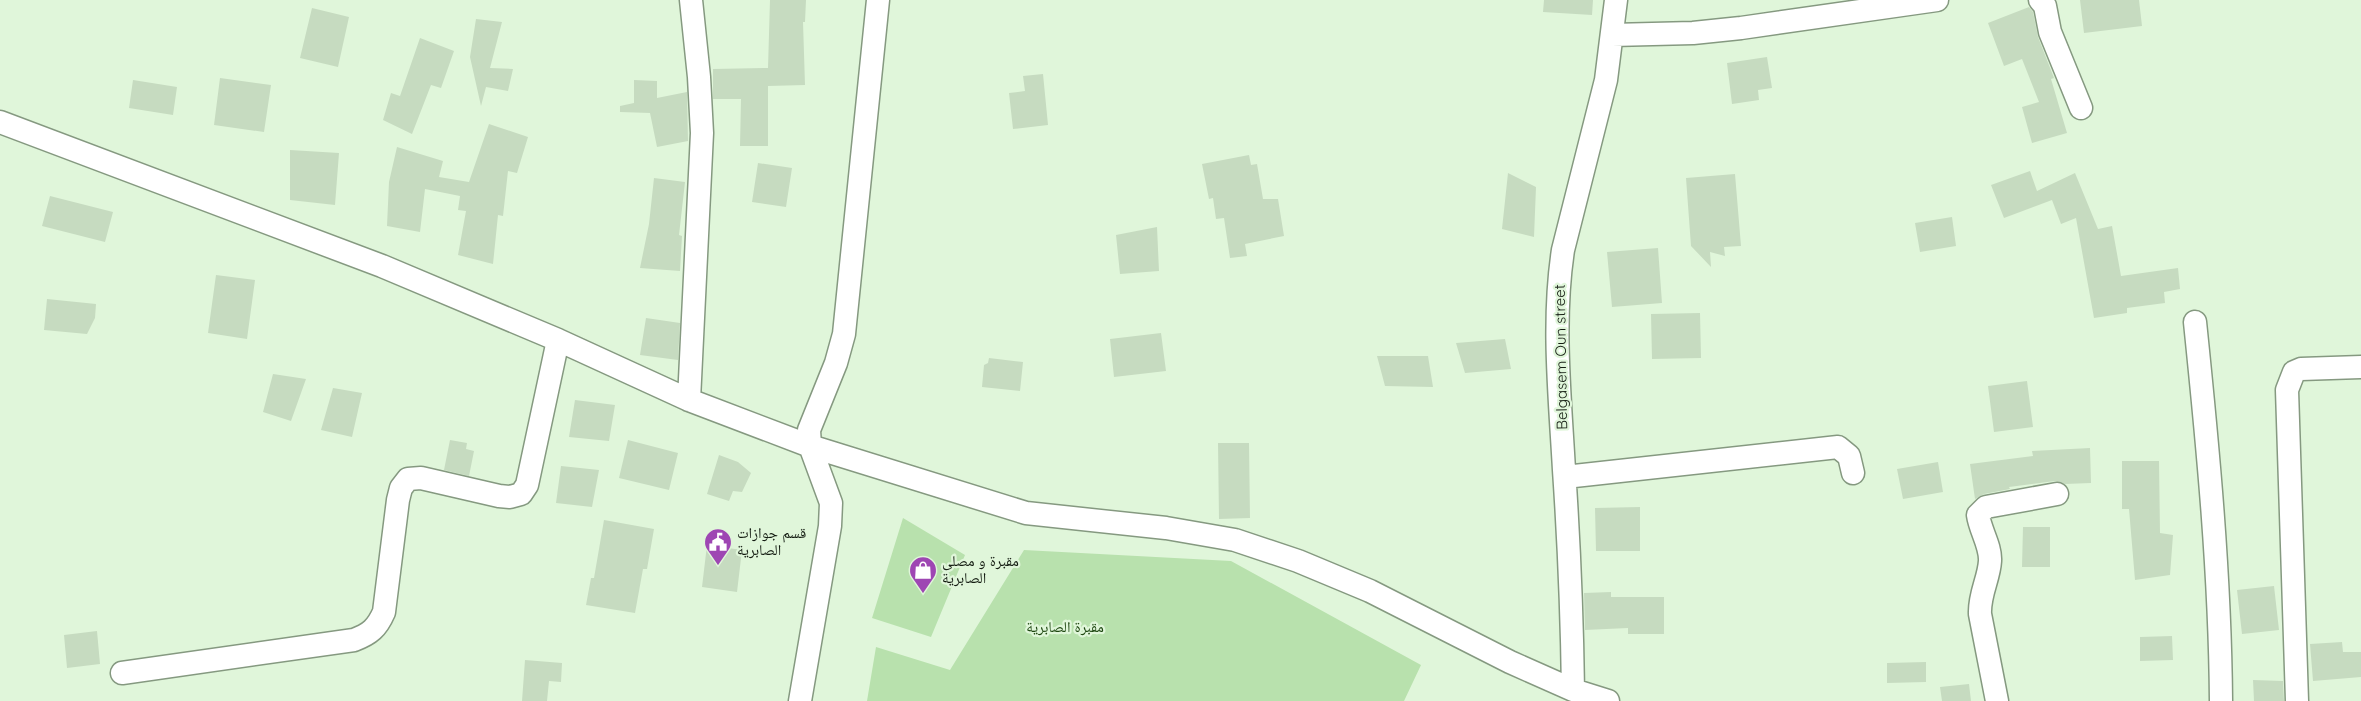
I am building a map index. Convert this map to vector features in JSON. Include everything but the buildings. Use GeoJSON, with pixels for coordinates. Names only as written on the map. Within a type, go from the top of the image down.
{"type":"FeatureCollection","features":[{"type":"Feature","properties":{"kind":"street"},"geometry":{"type":"LineString","coordinates":[[689,400],[702,142],[700,77],[691,0]]}},
{"type":"Feature","properties":{"kind":"street"},"geometry":{"type":"LineString","coordinates":[[800,701],[830,526],[831,503],[810,446],[809,430],[836,363],[844,334],[878,0]]}},
{"type":"Feature","properties":{"kind":"street","name":"Belgasem Oun street"},"geometry":{"type":"LineString","coordinates":[[1573,690],[1572,610],[1560,402],[1559,279],[1564,250],[1606,80],[1616,0]]}},
{"type":"Feature","properties":{"kind":"street"},"geometry":{"type":"LineString","coordinates":[[1612,35],[1694,33],[1741,28],[1937,0]]}},
{"type":"Feature","properties":{"kind":"street"},"geometry":{"type":"LineString","coordinates":[[2040,0],[2044,6],[2050,32],[2081,108]]}},
{"type":"Feature","properties":{"kind":"street"},"geometry":{"type":"LineString","coordinates":[[0,122],[382,266],[558,340],[689,400],[810,446],[1026,513],[1166,528],[1235,540],[1298,561],[1370,591],[1510,662],[1573,690],[1608,701]]}},
{"type":"Feature","properties":{"kind":"street"},"geometry":{"type":"LineString","coordinates":[[2194,322],[2209,460],[2219,590],[2221,701]]}},
{"type":"Feature","properties":{"kind":"street"},"geometry":{"type":"LineString","coordinates":[[122,673],[354,640],[368,634],[378,626],[384,612],[398,500],[401,488],[408,480],[421,478],[504,497],[521,494],[527,485],[558,340]]}},
{"type":"Feature","properties":{"kind":"street"},"geometry":{"type":"LineString","coordinates":[[2297,701],[2287,390],[2294,372],[2302,368],[2361,367]]}},
{"type":"Feature","properties":{"kind":"street"},"geometry":{"type":"LineString","coordinates":[[1565,477],[1838,448],[1849,456],[1853,474]]}},
{"type":"Feature","properties":{"kind":"street"},"geometry":{"type":"LineString","coordinates":[[1997,701],[1980,614],[1979,602],[1990,560],[1980,529],[1978,515],[1986,507],[2057,494]]}},
{"type":"Feature","properties":{"kind":"green space"},"geometry":{"type":"Polygon","coordinates":[[[903,518],[965,555],[931,637],[872,618],[903,518]]]}},
{"type":"Feature","properties":{"kind":"green space","name":"مقبرة الصابرية"},"geometry":{"type":"Polygon","coordinates":[[[1024,550],[1231,561],[1421,665],[1404,701],[867,701],[876,647],[950,670],[1024,550]]]}},
{"type":"Feature","properties":{"kind":"place","name":"قسم جوازات الصابرية"},"geometry":{"type":"Point","coordinates":[718,566]}},
{"type":"Feature","properties":{"kind":"place","name":"مقبرة و مصلى الصابرية"},"geometry":{"type":"Point","coordinates":[923,594]}}]}
